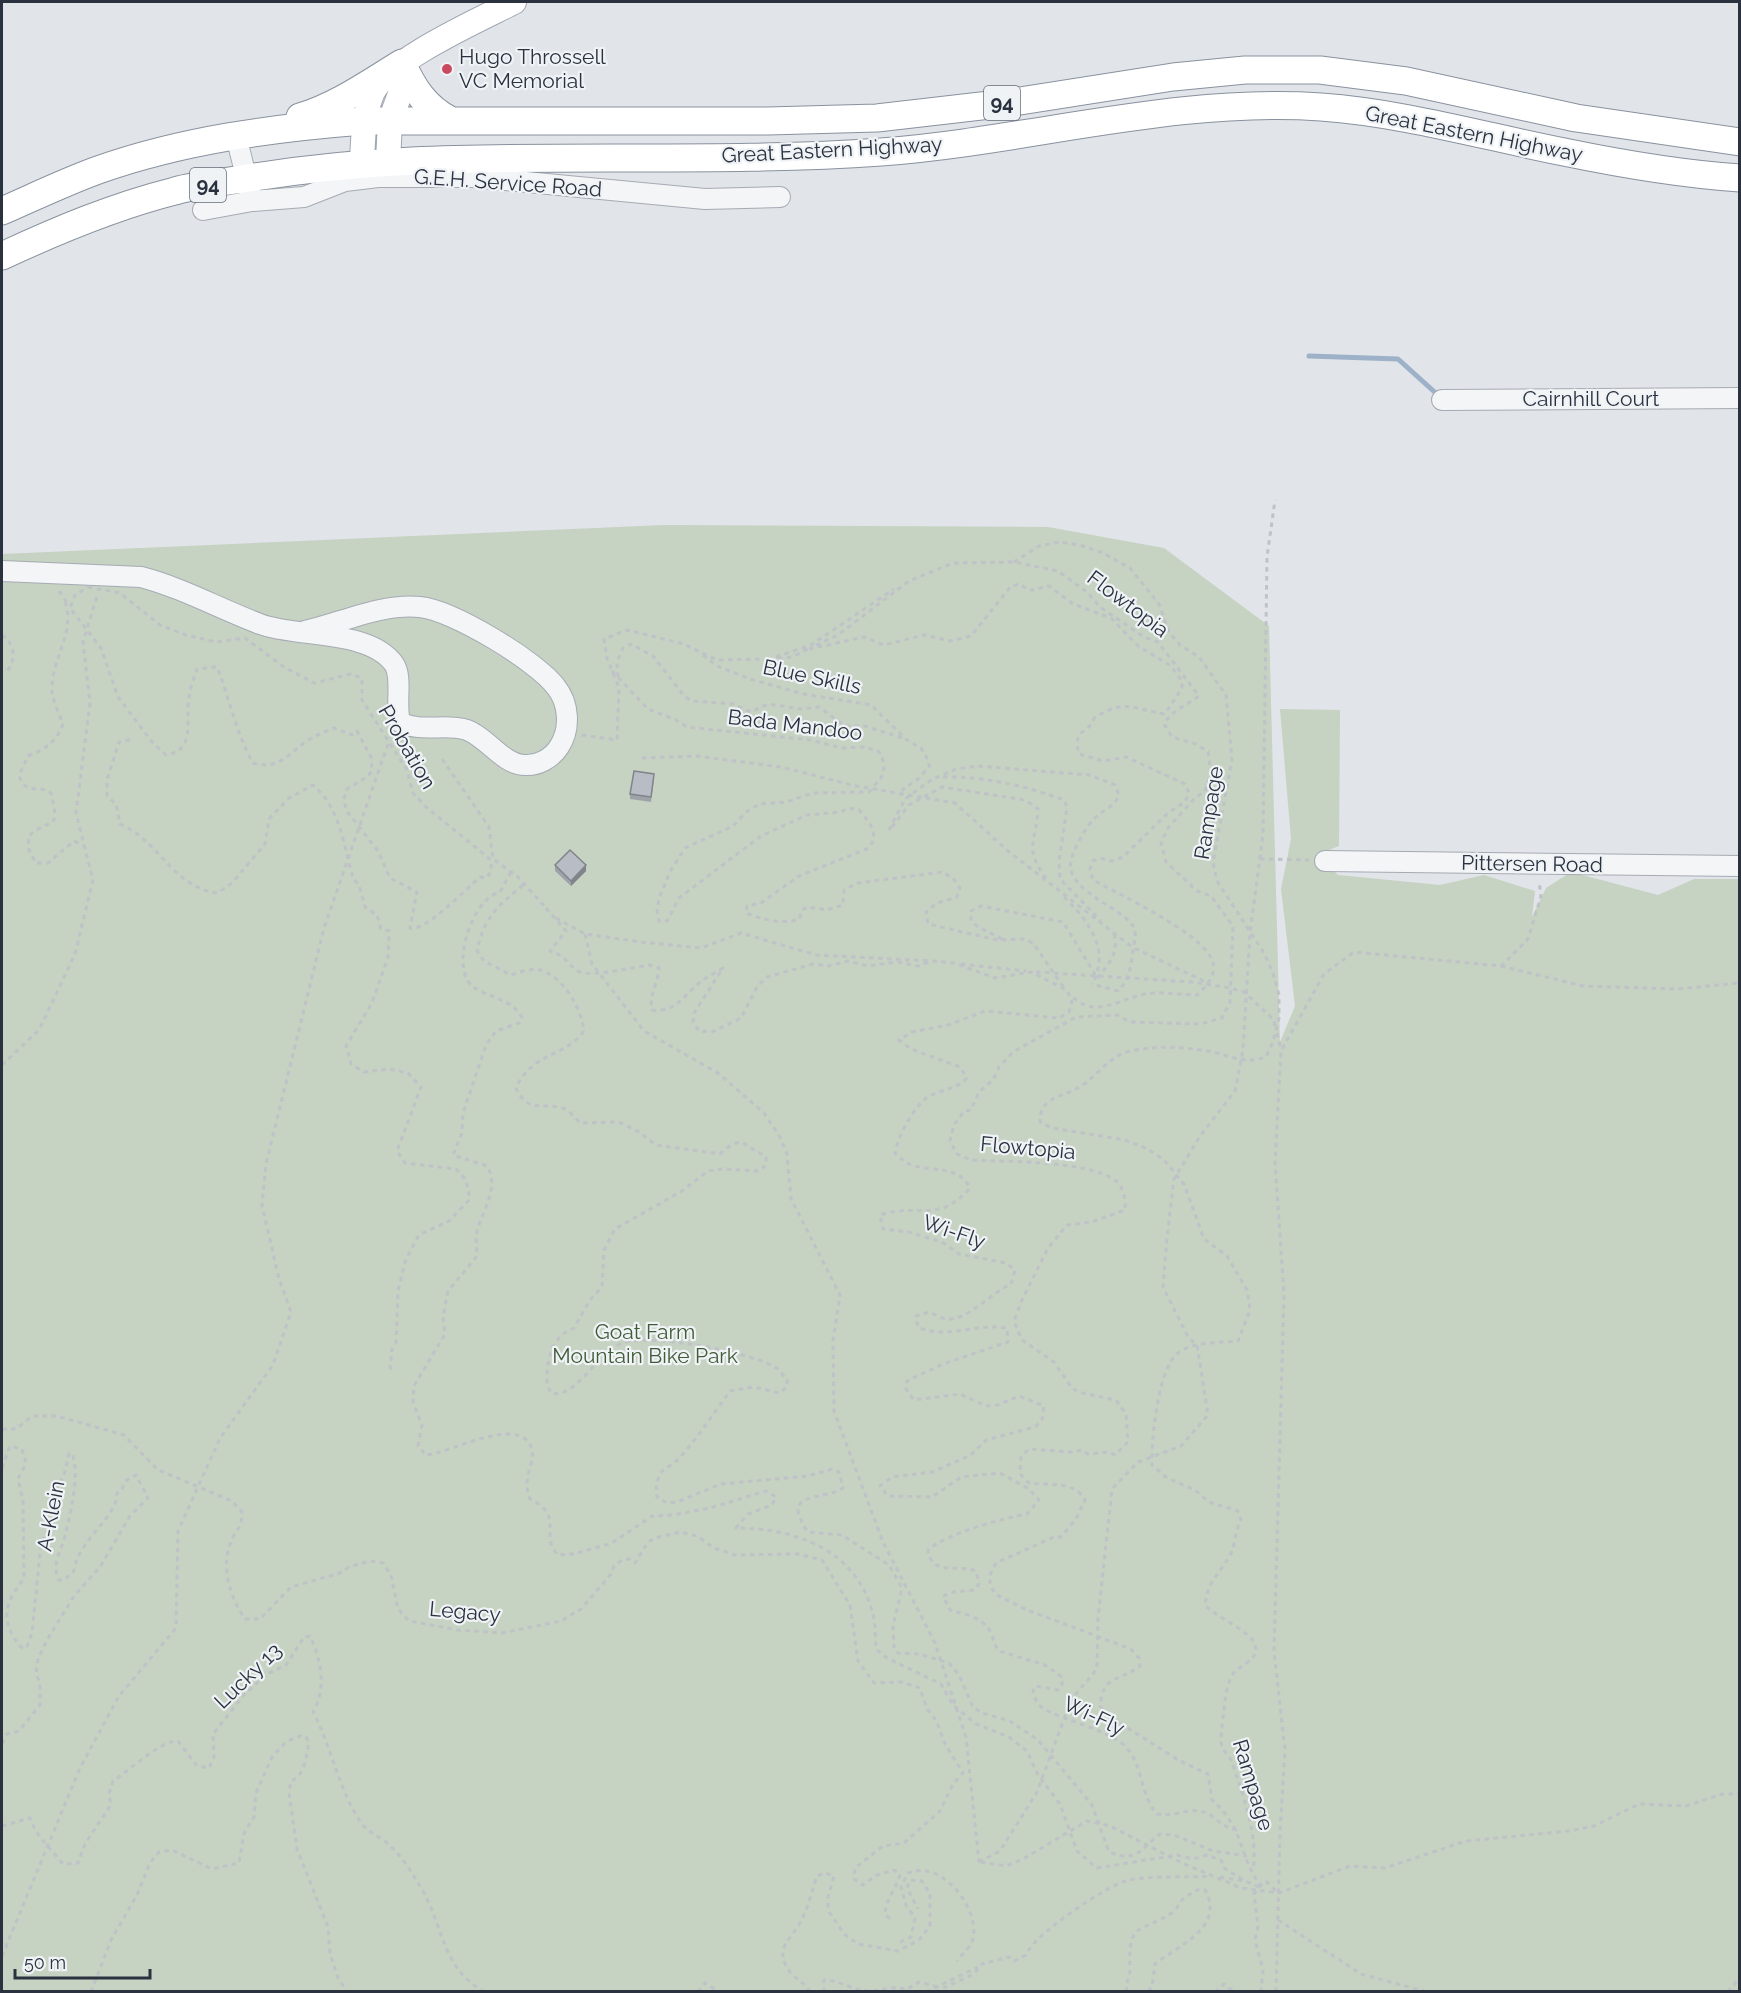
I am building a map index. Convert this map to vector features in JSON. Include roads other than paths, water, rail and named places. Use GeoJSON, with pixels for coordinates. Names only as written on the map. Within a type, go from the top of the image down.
{"type":"FeatureCollection","features":[{"type":"Feature","properties":{"kind":"highway"},"geometry":{"type":"LineString","coordinates":[[246,135],[319,112],[402,63],[411,82],[433,111],[450,120]]}},
{"type":"Feature","properties":{"kind":"highway","name":"Great Eastern Highway"},"geometry":{"type":"LineString","coordinates":[[2,211],[98,170],[167,149],[246,135],[378,121],[768,121],[877,118],[1007,103],[1173,77],[1245,70],[1320,70],[1407,81],[1576,118],[1740,142]]}},
{"type":"Feature","properties":{"kind":"highway","name":"Great Eastern Highway"},"geometry":{"type":"LineString","coordinates":[[2,256],[59,229],[178,190],[250,189],[311,168],[362,163],[514,156],[770,156],[884,152],[1013,136],[1182,110],[1307,107],[1396,115],[1565,153],[1705,175],[1740,178]]}},
{"type":"Feature","properties":{"kind":"main road"},"geometry":{"type":"LineString","coordinates":[[362,163],[378,121],[403,86],[402,63],[436,42],[514,2]]}},
{"type":"Feature","properties":{"kind":"main road"},"geometry":{"type":"LineString","coordinates":[[378,121],[388,162]]}},
{"type":"Feature","properties":{"kind":"street"},"geometry":{"type":"LineString","coordinates":[[246,135],[250,189]]}},
{"type":"Feature","properties":{"kind":"street","name":"G.E.H. Service Road"},"geometry":{"type":"LineString","coordinates":[[203,210],[250,189],[304,197],[345,181],[378,177],[473,177],[705,199],[780,197]]}},
{"type":"Feature","properties":{"kind":"street","name":"Cairnhill Court"},"geometry":{"type":"LineString","coordinates":[[1442,400],[1740,398]]}},
{"type":"Feature","properties":{"kind":"street"},"geometry":{"type":"LineString","coordinates":[[2,571],[141,577],[161,582],[260,624],[305,631],[375,648],[394,665],[399,685],[396,707],[400,722],[410,727],[464,729],[475,733],[512,762],[522,766],[534,765],[548,759],[560,746],[566,733],[568,717],[564,701],[556,687],[539,670],[476,629],[437,611],[398,607],[305,631]]}},
{"type":"Feature","properties":{"kind":"street","name":"Pittersen Road"},"geometry":{"type":"LineString","coordinates":[[1325,861],[1740,866]]}},
{"type":"Feature","properties":{"kind":"waterway"},"geometry":{"type":"LineString","coordinates":[[1309,356],[1398,359],[1439,396]]}},
{"type":"Feature","properties":{"kind":"place","name":"Hugo Throssell VC Memorial"},"geometry":{"type":"Point","coordinates":[447,69]}},
{"type":"Feature","properties":{"kind":"park label","name":"Goat Farm Mountain Bike Park"},"geometry":{"type":"Point","coordinates":[645,1344]}}]}
